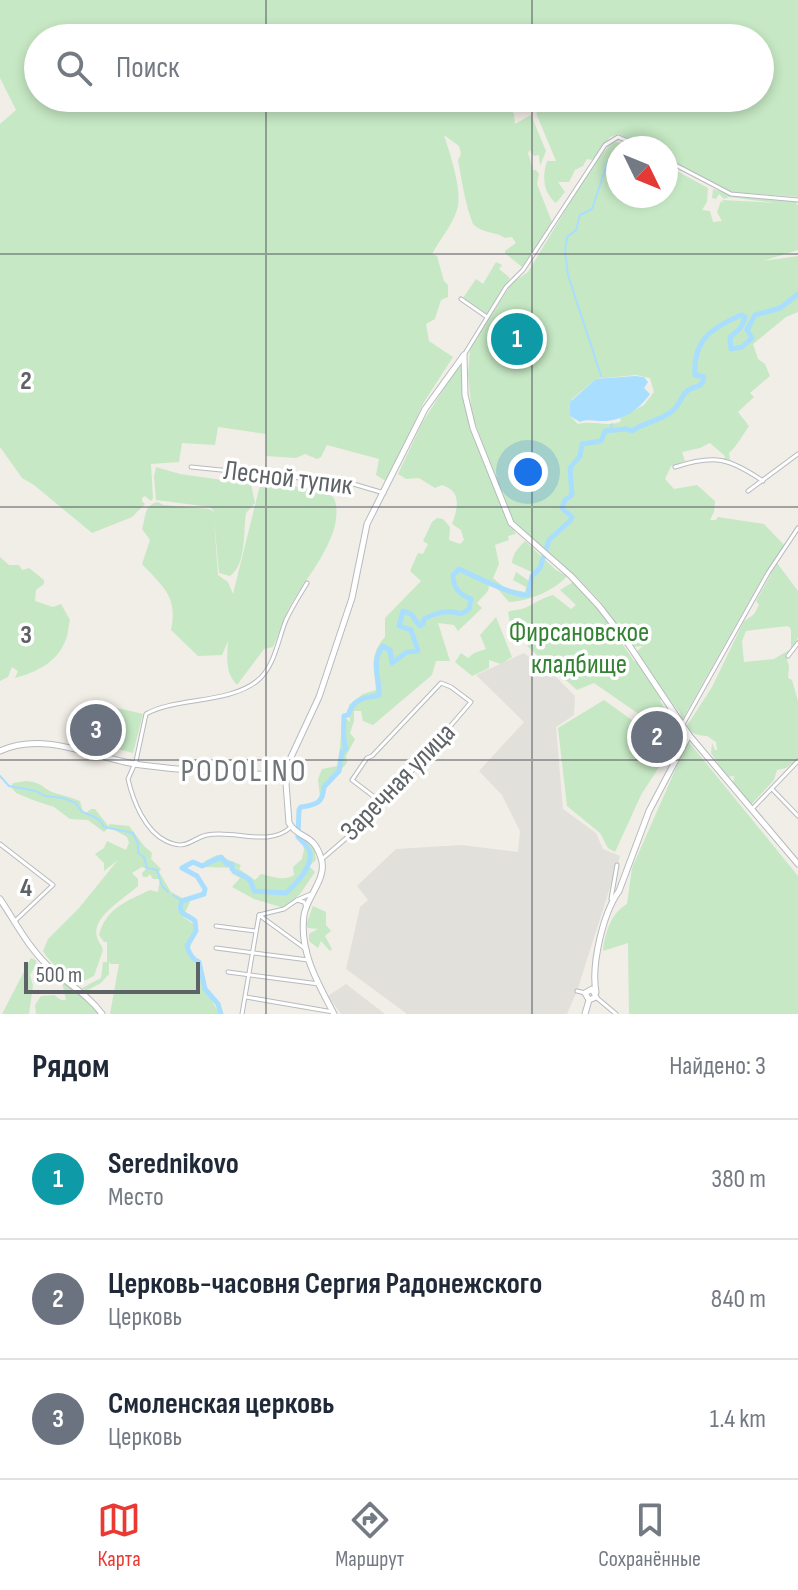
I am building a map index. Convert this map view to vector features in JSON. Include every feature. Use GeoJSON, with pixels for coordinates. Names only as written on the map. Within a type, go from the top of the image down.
{"type":"FeatureCollection","features":[{"type":"Feature","properties":{"kind":"street"},"geometry":{"type":"LineString","coordinates":[[296,831],[284,775],[289,757],[315,708],[352,598],[367,524],[425,409],[464,355],[506,287],[523,270],[606,144]]}},
{"type":"Feature","properties":{"kind":"street"},"geometry":{"type":"LineString","coordinates":[[678,166],[731,194],[798,200]]}},
{"type":"Feature","properties":{"kind":"street"},"geometry":{"type":"LineString","coordinates":[[461,299],[487,317]]}},
{"type":"Feature","properties":{"kind":"street"},"geometry":{"type":"LineString","coordinates":[[464,355],[466,401],[511,523],[599,606],[629,645],[682,726],[798,864]]}},
{"type":"Feature","properties":{"kind":"street"},"geometry":{"type":"LineString","coordinates":[[748,491],[798,454]]}},
{"type":"Feature","properties":{"kind":"street"},"geometry":{"type":"LineString","coordinates":[[675,467],[701,459],[733,462],[763,481]]}},
{"type":"Feature","properties":{"kind":"street","name":"Лесной тупик"},"geometry":{"type":"LineString","coordinates":[[191,467],[350,483],[384,493]]}},
{"type":"Feature","properties":{"kind":"street"},"geometry":{"type":"LineString","coordinates":[[682,726],[776,560],[798,528]]}},
{"type":"Feature","properties":{"kind":"street"},"geometry":{"type":"LineString","coordinates":[[307,583],[287,619],[271,661],[258,680],[231,693],[148,713],[143,721],[135,764],[128,782],[141,815],[168,842],[185,846],[209,835],[277,836],[296,831],[312,839],[322,859],[322,872],[306,907],[304,919],[308,960],[334,1013]]}},
{"type":"Feature","properties":{"kind":"street"},"geometry":{"type":"LineString","coordinates":[[788,656],[798,643]]}},
{"type":"Feature","properties":{"kind":"street","name":"Заречная улица"},"geometry":{"type":"LineString","coordinates":[[322,859],[357,829],[386,788],[406,778],[471,702],[441,683],[367,758],[352,780],[377,799]]}},
{"type":"Feature","properties":{"kind":"street"},"geometry":{"type":"LineString","coordinates":[[611,899],[619,891],[663,782],[689,735]]}},
{"type":"Feature","properties":{"kind":"street"},"geometry":{"type":"LineString","coordinates":[[0,751],[8,747],[37,745],[72,747],[135,764],[284,775]]}},
{"type":"Feature","properties":{"kind":"street"},"geometry":{"type":"LineString","coordinates":[[752,809],[797,765]]}},
{"type":"Feature","properties":{"kind":"street"},"geometry":{"type":"LineString","coordinates":[[772,789],[798,816]]}},
{"type":"Feature","properties":{"kind":"street"},"geometry":{"type":"LineString","coordinates":[[0,844],[53,885],[13,923]]}},
{"type":"Feature","properties":{"kind":"street"},"geometry":{"type":"LineString","coordinates":[[318,850],[329,852]]}},
{"type":"Feature","properties":{"kind":"street"},"geometry":{"type":"LineString","coordinates":[[585,1014],[595,982],[601,935],[617,865]]}},
{"type":"Feature","properties":{"kind":"street"},"geometry":{"type":"LineString","coordinates":[[259,915],[284,909],[311,894]]}},
{"type":"Feature","properties":{"kind":"street"},"geometry":{"type":"LineString","coordinates":[[0,899],[13,923],[47,964],[89,998],[102,1014]]}},
{"type":"Feature","properties":{"kind":"street"},"geometry":{"type":"LineString","coordinates":[[297,900],[304,902],[306,907]]}},
{"type":"Feature","properties":{"kind":"street"},"geometry":{"type":"LineString","coordinates":[[242,1014],[259,915]]}},
{"type":"Feature","properties":{"kind":"street"},"geometry":{"type":"LineString","coordinates":[[259,915],[307,950]]}},
{"type":"Feature","properties":{"kind":"street"},"geometry":{"type":"LineString","coordinates":[[216,926],[255,931]]}},
{"type":"Feature","properties":{"kind":"street"},"geometry":{"type":"LineString","coordinates":[[216,948],[308,960]]}},
{"type":"Feature","properties":{"kind":"street"},"geometry":{"type":"LineString","coordinates":[[228,972],[319,984]]}},
{"type":"Feature","properties":{"kind":"street"},"geometry":{"type":"LineString","coordinates":[[577,991],[591,994],[616,1014]]}},
{"type":"Feature","properties":{"kind":"street"},"geometry":{"type":"LineString","coordinates":[[245,997],[334,1013]]}},
{"type":"Feature","properties":{"kind":"shaded area"},"geometry":{"type":"Polygon","coordinates":[[[524,653],[575,696],[574,715],[556,727],[563,809],[596,833],[603,849],[620,856],[577,991],[567,1014],[407,1014],[346,969],[360,907],[368,900],[357,886],[396,849],[462,845],[518,852],[520,831],[502,795],[479,771],[524,722],[476,675],[524,653]]]}},
{"type":"Feature","properties":{"kind":"shaded area"},"geometry":{"type":"Polygon","coordinates":[[[346,984],[385,1014],[341,1014],[328,996],[346,984]]]}},
{"type":"Feature","properties":{"kind":"green space"},"geometry":{"type":"Polygon","coordinates":[[[0,0],[798,0],[798,197],[731,192],[678,164],[678,136],[606,136],[606,142],[592,160],[587,159],[583,166],[575,170],[569,182],[558,182],[565,192],[556,203],[548,194],[545,184],[547,161],[556,161],[538,112],[774,112],[774,24],[24,24],[24,112],[512,112],[515,124],[531,115],[546,151],[540,166],[539,155],[534,156],[530,150],[528,153],[533,170],[539,174],[537,184],[552,222],[522,267],[505,253],[516,243],[512,237],[505,238],[473,224],[458,160],[461,154],[459,146],[444,135],[455,172],[458,202],[452,222],[432,254],[437,256],[448,285],[448,297],[441,300],[435,319],[426,324],[429,341],[453,357],[424,402],[387,482],[376,475],[379,459],[327,445],[317,459],[305,454],[296,458],[266,456],[266,434],[218,427],[215,445],[182,443],[179,462],[151,464],[151,501],[145,496],[142,501],[145,504],[132,517],[92,533],[22,478],[0,447],[0,124],[16,110],[0,78],[0,0]]]}},
{"type":"Feature","properties":{"kind":"green space"},"geometry":{"type":"Polygon","coordinates":[[[606,149],[606,208],[678,208],[678,172],[708,188],[707,202],[702,210],[710,211],[713,222],[722,221],[717,212],[721,201],[724,203],[722,200],[777,203],[724,199],[719,194],[716,199],[712,198],[713,189],[732,195],[798,202],[798,250],[763,261],[798,256],[798,312],[786,317],[753,344],[758,359],[765,364],[770,376],[750,393],[754,397],[738,412],[749,426],[729,453],[730,460],[724,459],[725,456],[710,443],[682,452],[685,461],[671,466],[665,479],[674,489],[697,485],[715,501],[710,520],[718,517],[764,524],[785,546],[767,570],[682,720],[680,712],[663,693],[637,651],[643,646],[633,647],[600,601],[578,578],[517,528],[508,514],[472,414],[468,374],[470,348],[512,283],[528,272],[591,168],[606,149]],[[636,375],[596,379],[572,399],[570,416],[578,424],[612,424],[644,405],[654,392],[650,378],[636,375]]]}},
{"type":"Feature","properties":{"kind":"green space"},"geometry":{"type":"Polygon","coordinates":[[[496,262],[502,265],[499,269],[510,278],[487,314],[463,298],[476,279],[483,284],[496,262]]]}},
{"type":"Feature","properties":{"kind":"green space"},"geometry":{"type":"Polygon","coordinates":[[[461,362],[472,430],[505,516],[516,534],[495,545],[499,564],[493,578],[505,588],[525,592],[526,587],[513,580],[516,572],[532,583],[536,574],[512,563],[513,556],[525,541],[556,570],[567,576],[548,591],[509,602],[497,588],[489,585],[488,591],[477,603],[482,608],[458,631],[454,625],[438,623],[450,661],[436,661],[432,675],[373,725],[363,721],[361,711],[354,711],[350,733],[355,739],[346,756],[347,763],[327,785],[323,798],[320,797],[318,779],[322,769],[337,766],[343,718],[350,722],[349,705],[363,694],[376,690],[374,662],[377,649],[385,637],[385,618],[421,581],[410,571],[418,553],[423,554],[428,544],[423,541],[432,522],[437,518],[443,519],[450,527],[449,540],[460,544],[464,540],[461,530],[452,524],[457,506],[453,491],[442,485],[435,488],[419,478],[406,479],[398,474],[422,423],[461,362]]]}},
{"type":"Feature","properties":{"kind":"green space"},"geometry":{"type":"Polygon","coordinates":[[[156,467],[180,474],[251,484],[255,503],[246,513],[242,556],[230,576],[219,573],[214,519],[218,575],[228,582],[233,594],[261,481],[318,489],[334,498],[335,526],[323,554],[290,606],[273,647],[264,649],[237,685],[229,670],[228,641],[222,655],[198,656],[171,630],[173,618],[167,593],[142,564],[150,540],[142,529],[152,504],[157,502],[215,512],[210,507],[156,500],[156,467]]]}},
{"type":"Feature","properties":{"kind":"green space"},"geometry":{"type":"Polygon","coordinates":[[[0,557],[9,565],[19,565],[22,570],[29,568],[44,580],[44,584],[36,590],[35,601],[53,607],[61,604],[70,620],[67,636],[52,660],[31,673],[15,678],[18,671],[12,667],[8,677],[0,681],[0,557]]]}},
{"type":"Feature","properties":{"kind":"green space"},"geometry":{"type":"Polygon","coordinates":[[[777,563],[798,591],[798,637],[793,649],[786,656],[788,678],[792,680],[798,701],[798,759],[786,768],[777,770],[774,780],[751,805],[733,784],[734,776],[727,777],[711,753],[712,743],[717,750],[716,742],[686,727],[712,687],[744,621],[756,611],[759,605],[756,601],[777,563]],[[788,626],[746,631],[742,641],[744,662],[774,659],[791,649],[791,629],[788,626]]]}},
{"type":"Feature","properties":{"kind":"green space","name":"Фирсановское кладбище"},"geometry":{"type":"Polygon","coordinates":[[[575,581],[622,638],[617,636],[634,661],[638,661],[662,699],[660,701],[670,717],[659,728],[594,683],[577,690],[527,646],[532,641],[526,630],[510,623],[508,612],[553,595],[571,609],[576,605],[560,590],[575,581]]]}},
{"type":"Feature","properties":{"kind":"green space"},"geometry":{"type":"Polygon","coordinates":[[[496,617],[512,657],[501,664],[489,660],[489,668],[472,676],[455,662],[461,653],[468,658],[486,649],[480,635],[496,617]]]}},
{"type":"Feature","properties":{"kind":"green space"},"geometry":{"type":"Polygon","coordinates":[[[604,700],[654,736],[670,720],[681,733],[641,795],[615,852],[608,848],[600,833],[567,806],[558,728],[604,700]]]}},
{"type":"Feature","properties":{"kind":"green space"},"geometry":{"type":"Polygon","coordinates":[[[105,705],[143,714],[133,753],[102,745],[105,705]]]}},
{"type":"Feature","properties":{"kind":"green space"},"geometry":{"type":"Polygon","coordinates":[[[688,741],[798,876],[798,1014],[629,1014],[628,943],[603,951],[610,924],[627,904],[632,868],[688,741]]]}},
{"type":"Feature","properties":{"kind":"green space"},"geometry":{"type":"Polygon","coordinates":[[[26,781],[80,801],[83,812],[95,809],[109,827],[104,832],[88,820],[70,819],[54,807],[16,793],[11,787],[13,783],[26,781]]]}},
{"type":"Feature","properties":{"kind":"green space"},"geometry":{"type":"Polygon","coordinates":[[[109,824],[129,826],[152,853],[151,859],[161,869],[159,872],[171,892],[190,902],[183,917],[195,925],[190,948],[206,981],[203,987],[220,1014],[110,1014],[119,964],[109,962],[109,974],[101,983],[86,991],[82,988],[101,978],[103,962],[107,962],[107,942],[99,935],[107,918],[118,906],[133,898],[150,890],[158,892],[160,879],[153,879],[150,874],[143,877],[146,869],[142,867],[132,873],[138,879],[138,886],[99,922],[97,937],[103,950],[94,976],[81,982],[71,979],[43,951],[48,939],[79,908],[118,860],[104,871],[104,863],[95,854],[104,848],[107,841],[126,850],[129,843],[127,837],[109,827],[109,824]]]}},
{"type":"Feature","properties":{"kind":"green space"},"geometry":{"type":"Polygon","coordinates":[[[301,834],[314,846],[316,860],[309,866],[315,872],[300,894],[284,908],[254,899],[232,887],[240,878],[231,873],[237,868],[204,867],[205,861],[217,855],[241,865],[239,869],[255,880],[261,874],[290,877],[294,875],[293,867],[302,859],[301,834]]]}},
{"type":"Feature","properties":{"kind":"green space"},"geometry":{"type":"Polygon","coordinates":[[[313,906],[326,912],[326,925],[331,931],[325,936],[332,949],[330,951],[321,941],[318,948],[309,941],[309,934],[318,929],[306,925],[313,906]]]}},
{"type":"Feature","properties":{"kind":"green space"},"geometry":{"type":"Polygon","coordinates":[[[31,958],[36,960],[36,965],[30,975],[33,985],[29,1014],[2,1014],[31,958]]]}},
{"type":"Feature","properties":{"kind":"green space"},"geometry":{"type":"Polygon","coordinates":[[[64,981],[91,1003],[98,1014],[36,1014],[35,1005],[41,996],[54,995],[66,1000],[64,981]]]}},
{"type":"Feature","properties":{"kind":"water"},"geometry":{"type":"Polygon","coordinates":[[[644,377],[648,382],[644,388],[650,394],[628,414],[615,420],[580,422],[570,416],[570,402],[596,379],[644,377]]]}},
{"type":"Feature","properties":{"kind":"waterway"},"geometry":{"type":"LineString","coordinates":[[601,376],[568,275],[565,251],[567,237],[576,230],[580,215],[592,209],[606,167]]}},
{"type":"Feature","properties":{"kind":"waterway"},"geometry":{"type":"LineString","coordinates":[[221,1014],[218,1004],[205,989],[199,962],[191,956],[187,946],[196,931],[195,921],[181,909],[182,901],[204,894],[205,889],[197,876],[182,868],[193,862],[202,866],[221,857],[227,864],[232,864],[232,869],[247,878],[254,891],[286,893],[302,875],[310,859],[309,849],[298,837],[299,810],[320,800],[324,787],[339,771],[342,752],[346,749],[344,716],[357,701],[379,695],[376,664],[383,646],[390,650],[392,663],[407,652],[418,651],[411,630],[399,626],[403,611],[411,614],[420,626],[424,619],[433,615],[446,612],[461,614],[469,609],[471,599],[460,593],[454,584],[453,575],[459,569],[504,589],[528,595],[532,576],[540,568],[549,540],[571,520],[572,517],[562,508],[565,500],[572,495],[570,468],[580,456],[582,444],[601,441],[605,431],[632,431],[671,412],[686,392],[703,381],[704,377],[695,375],[695,363],[706,336],[741,315],[745,317],[743,324],[730,337],[731,349],[742,347],[752,338],[747,330],[755,315],[780,308],[798,294]]}},
{"type":"Feature","properties":{"kind":"waterway"},"geometry":{"type":"LineString","coordinates":[[610,430],[612,424]]}},
{"type":"Feature","properties":{"kind":"waterway"},"geometry":{"type":"LineString","coordinates":[[0,776],[9,786],[76,803],[104,827],[133,833],[138,853],[144,857],[147,868],[157,870],[162,886],[168,892]]}},
{"type":"Feature","properties":{"kind":"waterway"},"geometry":{"type":"LineString","coordinates":[[173,895],[182,901]]}},
{"type":"Feature","properties":{"kind":"place","name":"Serednikovo"},"geometry":{"type":"Point","coordinates":[517,339]}},
{"type":"Feature","properties":{"kind":"place","name":"Смоленская церковь"},"geometry":{"type":"Point","coordinates":[96,730]}},
{"type":"Feature","properties":{"kind":"place","name":"Церковь-часовня Сергия Радонежского"},"geometry":{"type":"Point","coordinates":[657,737]}},
{"type":"Feature","properties":{"kind":"district","name":"PODOLINO"},"geometry":{"type":"Point","coordinates":[244,771]}}]}
